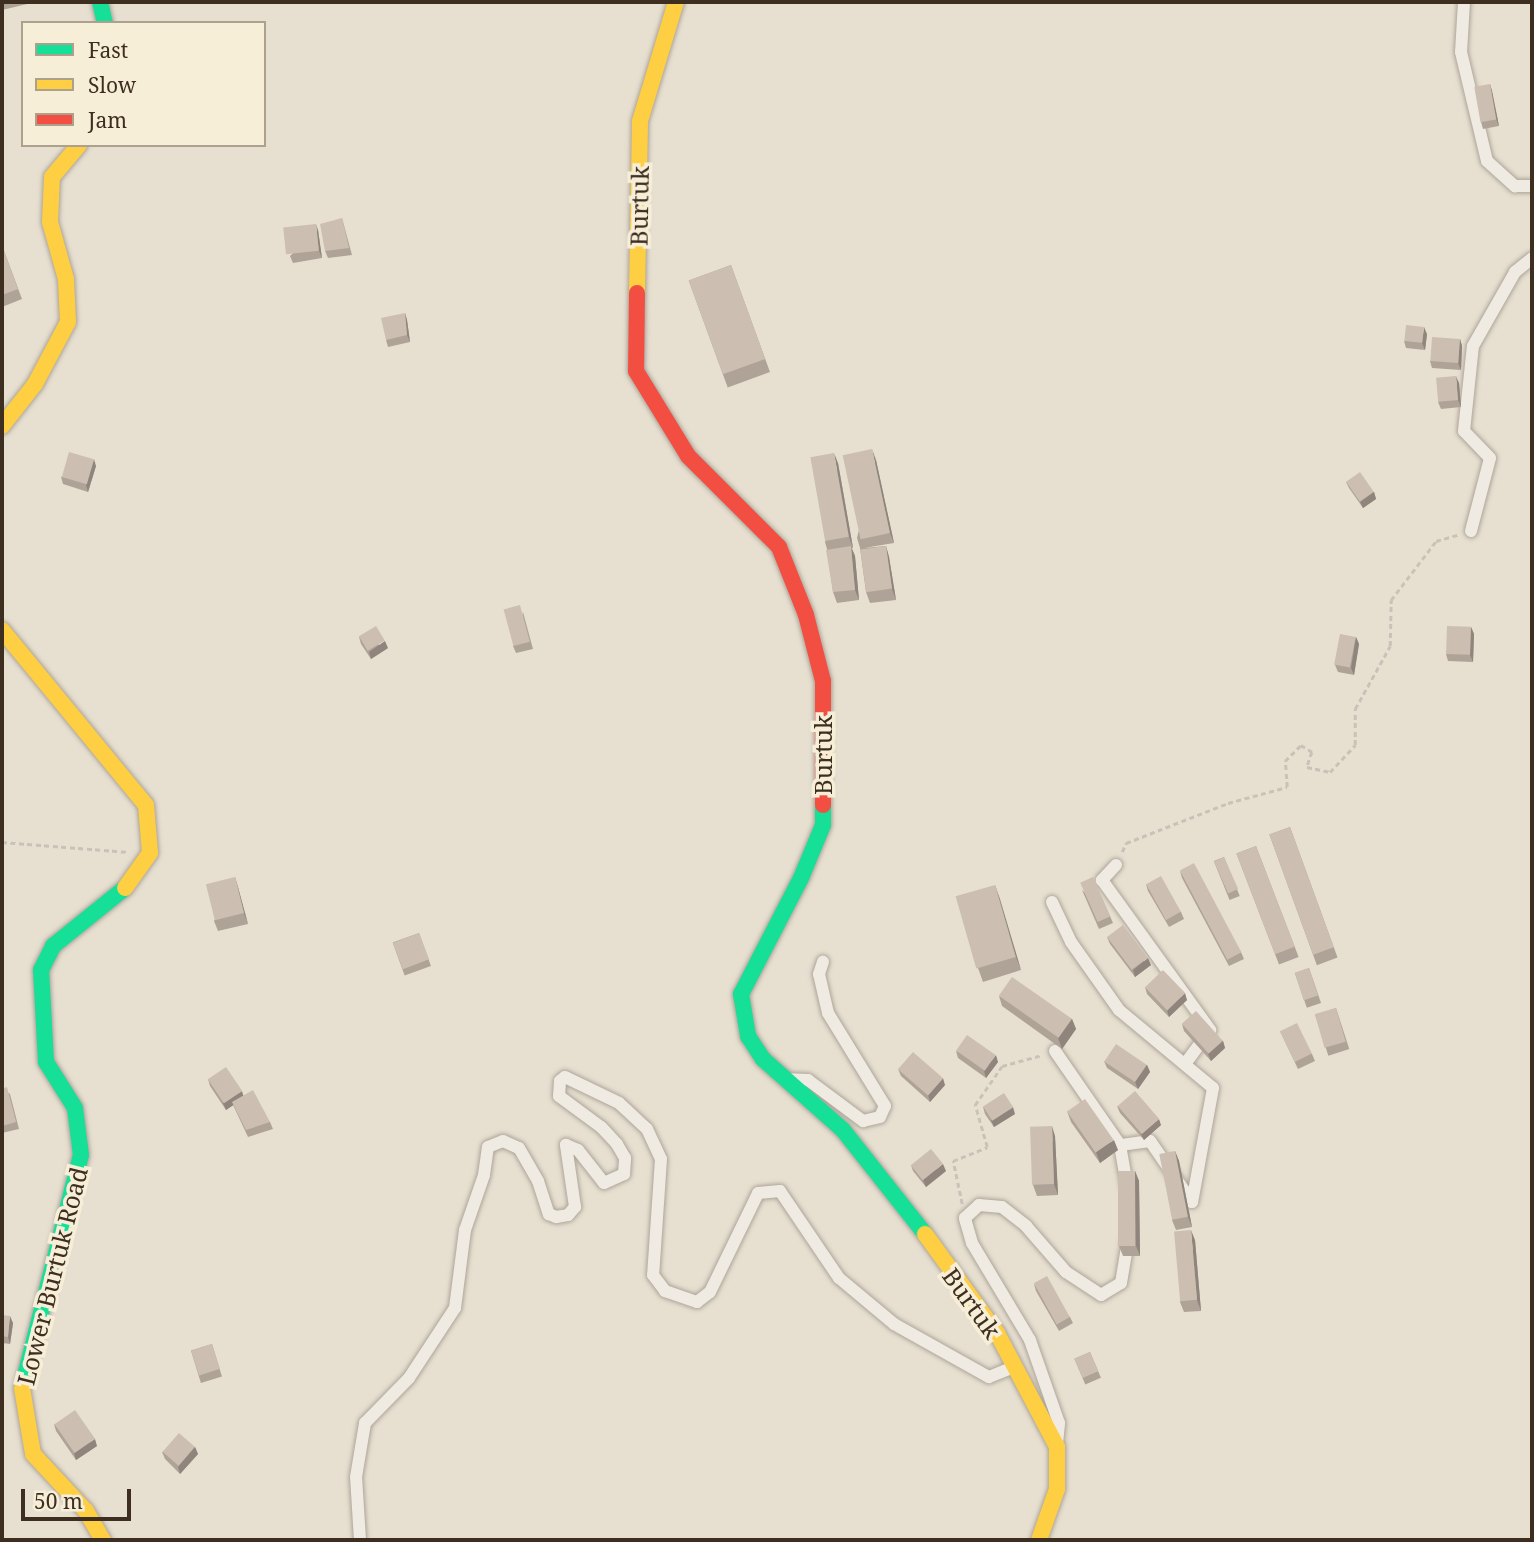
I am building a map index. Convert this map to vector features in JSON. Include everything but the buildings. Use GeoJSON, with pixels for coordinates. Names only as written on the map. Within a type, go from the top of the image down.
{"type":"FeatureCollection","features":[{"type":"Feature","properties":{"kind":"main road"},"geometry":{"type":"LineString","coordinates":[[100,2],[105,21]]}},
{"type":"Feature","properties":{"kind":"main road","name":"Burtuk"},"geometry":{"type":"LineString","coordinates":[[676,2],[640,121],[636,371],[688,456],[779,547],[806,615],[823,681],[823,825],[801,878],[741,994],[748,1036],[783,1079],[843,1130],[880,1172],[997,1333],[1057,1447]]}},
{"type":"Feature","properties":{"kind":"main road"},"geometry":{"type":"LineString","coordinates":[[2,426],[35,384],[68,322],[66,279],[50,222],[52,177],[77,147]]}},
{"type":"Feature","properties":{"kind":"main road"},"geometry":{"type":"LineString","coordinates":[[2,630],[146,805],[150,853]]}},
{"type":"Feature","properties":{"kind":"main road","name":"Lower Burtuk Road"},"geometry":{"type":"LineString","coordinates":[[103,1540],[86,1511],[33,1454],[21,1385],[81,1156],[75,1108],[46,1062],[41,970],[53,946],[124,890],[150,853]]}},
{"type":"Feature","properties":{"kind":"main road"},"geometry":{"type":"LineString","coordinates":[[1039,1540],[1057,1489],[1057,1447]]}},
{"type":"Feature","properties":{"kind":"street"},"geometry":{"type":"LineString","coordinates":[[1464,2],[1461,52],[1487,160],[1515,186],[1532,186]]}},
{"type":"Feature","properties":{"kind":"street"},"geometry":{"type":"LineString","coordinates":[[1471,531],[1490,458],[1464,431],[1474,346],[1515,272],[1532,258]]}},
{"type":"Feature","properties":{"kind":"street"},"geometry":{"type":"LineString","coordinates":[[1116,865],[1102,880],[1210,1030],[1185,1064]]}},
{"type":"Feature","properties":{"kind":"street"},"geometry":{"type":"LineString","coordinates":[[1052,902],[1071,942],[1119,1010],[1213,1088],[1192,1202],[1150,1141],[1120,1145]]}},
{"type":"Feature","properties":{"kind":"street"},"geometry":{"type":"LineString","coordinates":[[783,1079],[808,1080],[863,1121],[880,1117],[885,1106],[828,1013],[819,974],[823,962]]}},
{"type":"Feature","properties":{"kind":"street"},"geometry":{"type":"LineString","coordinates":[[1055,1051],[1120,1145],[1128,1195]]}},
{"type":"Feature","properties":{"kind":"street"},"geometry":{"type":"LineString","coordinates":[[360,1540],[356,1477],[365,1423],[409,1378],[455,1308],[465,1230],[478,1198],[488,1147],[503,1141],[519,1148],[538,1181],[548,1214],[556,1217],[568,1215],[575,1207],[576,1193],[563,1148],[566,1145],[578,1150],[604,1183],[624,1174],[625,1158],[617,1144],[601,1127],[559,1096],[560,1080],[565,1077],[619,1103],[647,1129],[661,1158],[653,1276],[665,1292],[697,1302],[710,1292],[758,1193],[780,1191],[839,1278],[894,1324],[989,1377],[1014,1367]]}},
{"type":"Feature","properties":{"kind":"street"},"geometry":{"type":"LineString","coordinates":[[1057,1447],[1059,1423],[1030,1339],[972,1243],[965,1218],[979,1205],[1002,1207],[1026,1226],[1066,1272],[1101,1295],[1121,1283],[1129,1228]]}},
{"type":"Feature","properties":{"kind":"path"},"geometry":{"type":"LineString","coordinates":[[1116,865],[1126,843],[1228,803],[1287,788],[1285,761],[1301,746],[1311,752],[1307,767],[1330,772],[1355,745],[1355,709],[1390,646],[1391,600],[1436,541],[1471,531]]}},
{"type":"Feature","properties":{"kind":"path"},"geometry":{"type":"LineString","coordinates":[[2,842],[150,853]]}},
{"type":"Feature","properties":{"kind":"path"},"geometry":{"type":"LineString","coordinates":[[965,1218],[953,1161],[987,1147],[975,1105],[1002,1066],[1055,1051]]}},
{"type":"Feature","properties":{"kind":"traffic: fast"},"geometry":{"type":"LineString","coordinates":[[100,2],[105,21]]}},
{"type":"Feature","properties":{"kind":"traffic: fast"},"geometry":{"type":"LineString","coordinates":[[823,805],[823,825],[801,878],[741,994],[748,1036],[763,1059],[843,1130],[925,1234]]}},
{"type":"Feature","properties":{"kind":"traffic: fast"},"geometry":{"type":"LineString","coordinates":[[22,1388],[81,1155],[75,1108],[46,1062],[41,970],[53,946],[125,888]]}},
{"type":"Feature","properties":{"kind":"traffic: slow"},"geometry":{"type":"LineString","coordinates":[[637,293],[640,121],[676,2]]}},
{"type":"Feature","properties":{"kind":"traffic: slow"},"geometry":{"type":"LineString","coordinates":[[2,426],[35,384],[68,322],[66,279],[50,222],[52,177],[77,147]]}},
{"type":"Feature","properties":{"kind":"traffic: slow"},"geometry":{"type":"LineString","coordinates":[[2,630],[146,805],[150,853],[125,888]]}},
{"type":"Feature","properties":{"kind":"traffic: slow"},"geometry":{"type":"LineString","coordinates":[[925,1234],[997,1333],[1057,1447],[1057,1489],[1039,1540]]}},
{"type":"Feature","properties":{"kind":"traffic: slow"},"geometry":{"type":"LineString","coordinates":[[22,1388],[33,1454],[86,1511],[103,1540]]}},
{"type":"Feature","properties":{"kind":"traffic: jam"},"geometry":{"type":"LineString","coordinates":[[637,293],[636,371],[688,456],[779,547],[806,615],[823,681],[823,805]]}}]}
